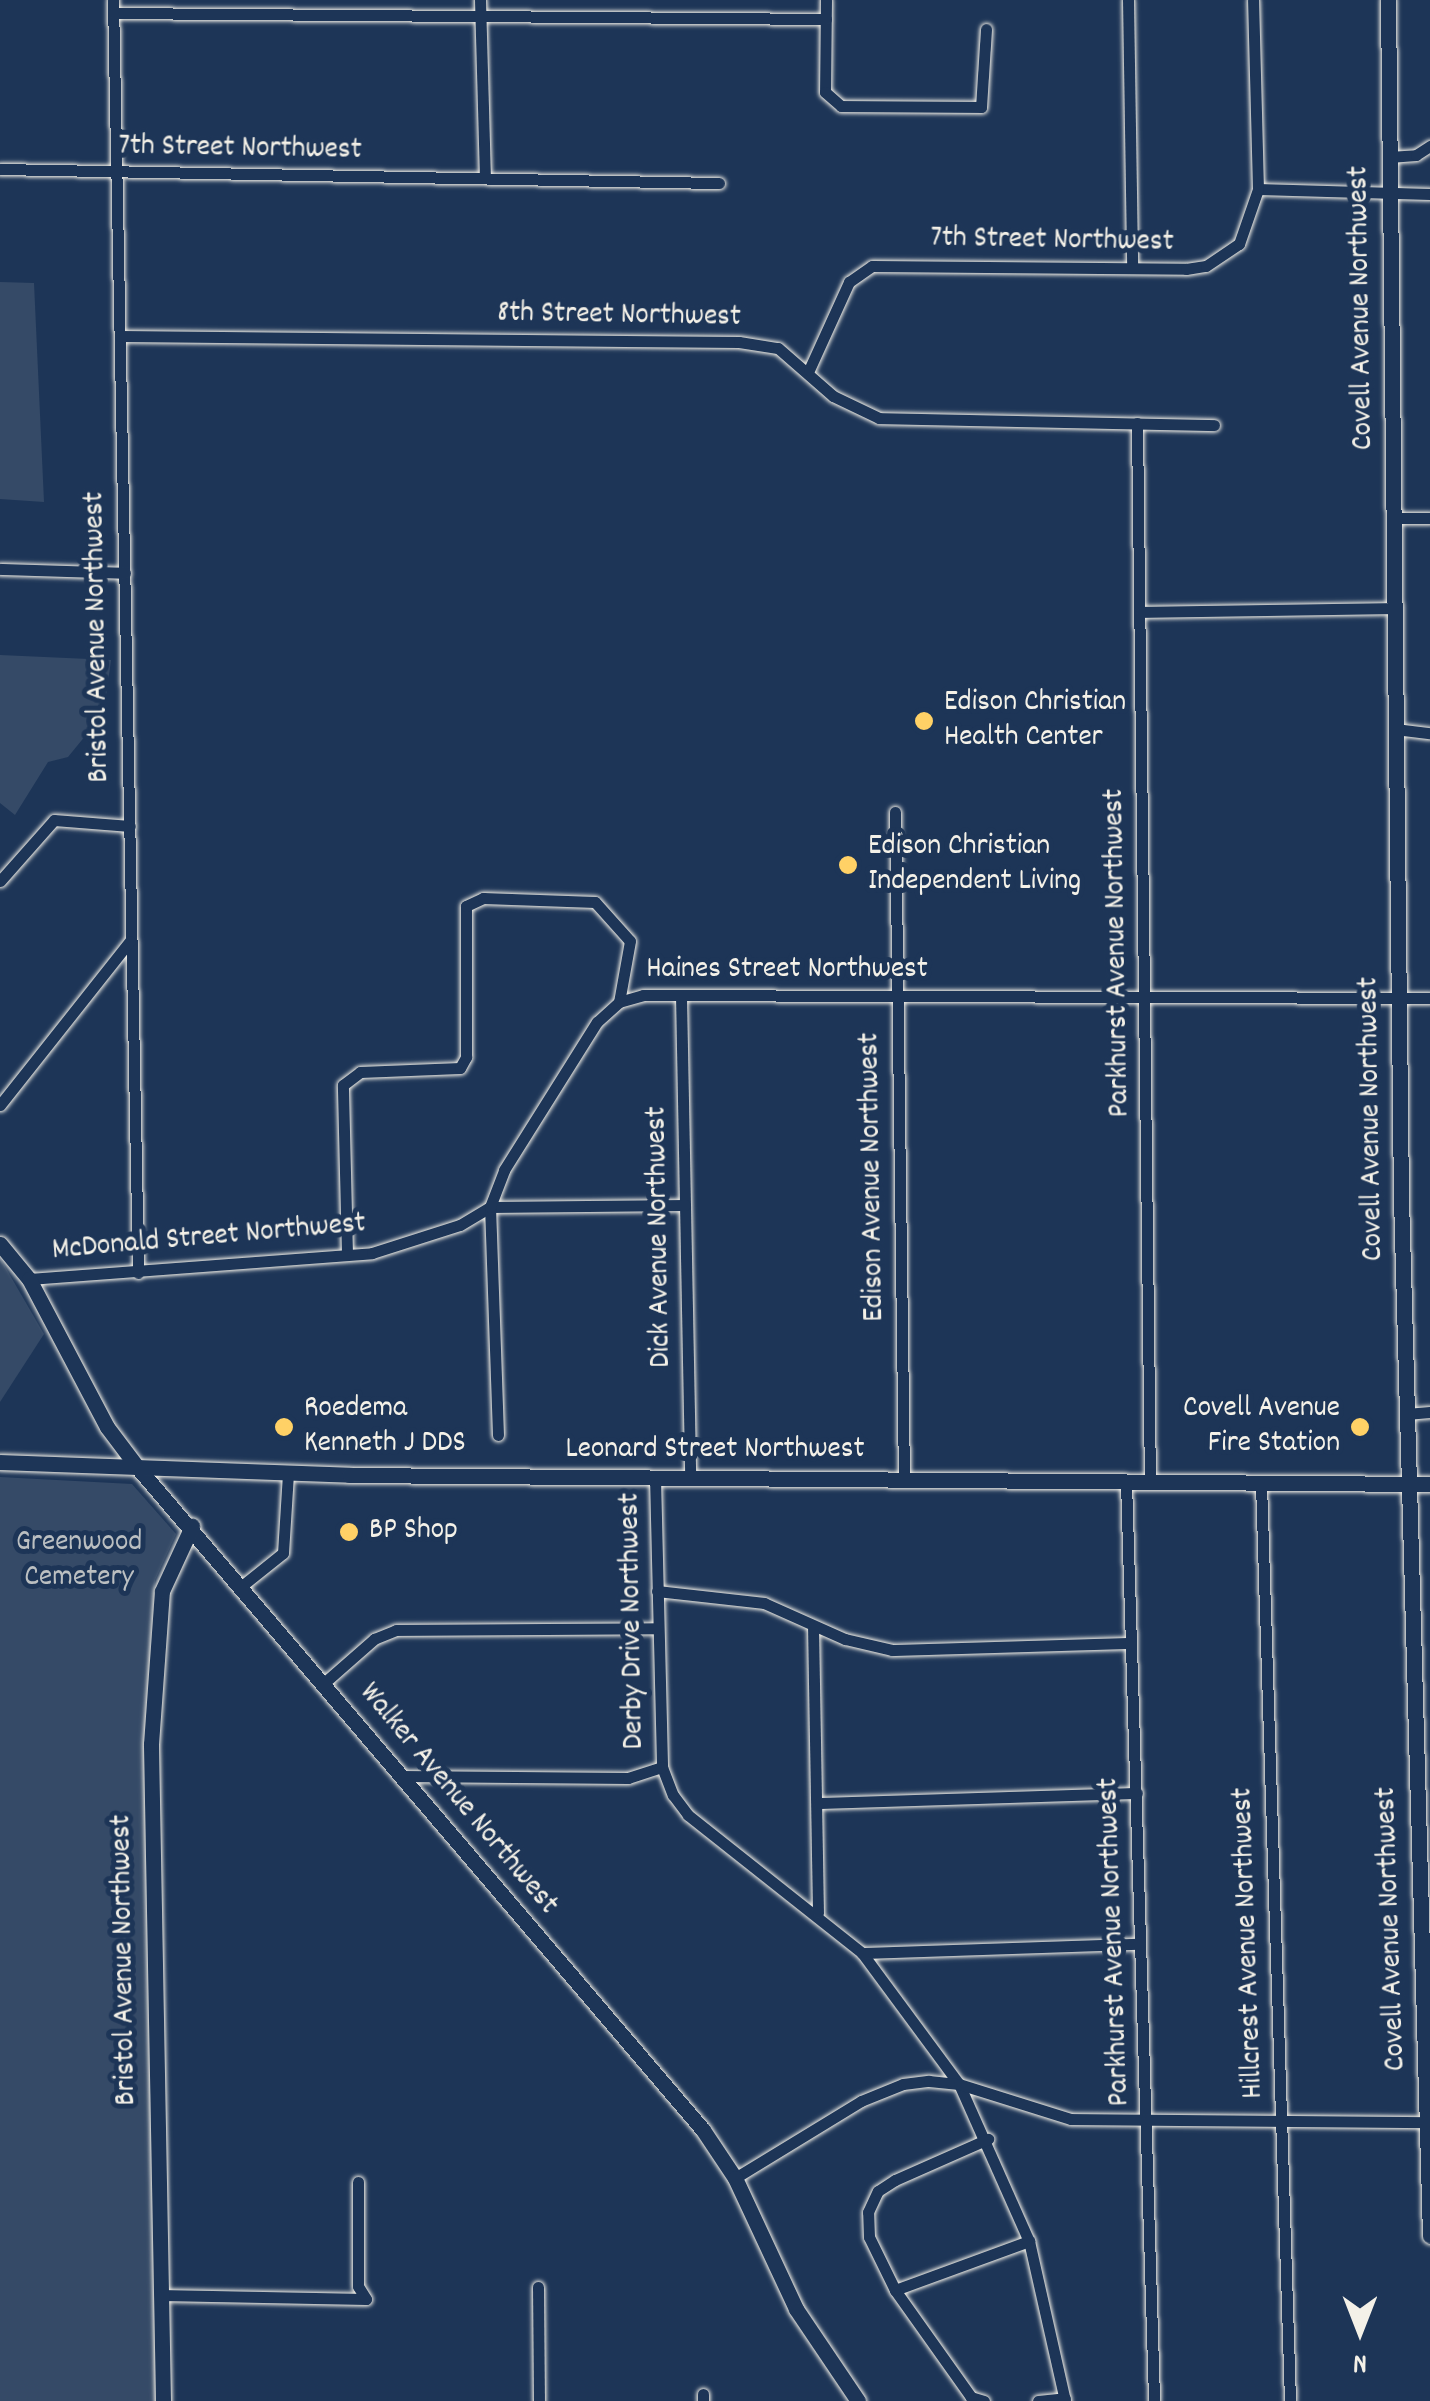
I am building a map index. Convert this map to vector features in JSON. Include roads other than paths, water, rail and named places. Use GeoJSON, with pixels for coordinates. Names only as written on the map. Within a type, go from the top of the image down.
{"type":"FeatureCollection","features":[{"type":"Feature","properties":{"kind":"street"},"geometry":{"type":"LineString","coordinates":[[480,0],[485,178]]}},
{"type":"Feature","properties":{"kind":"street"},"geometry":{"type":"LineString","coordinates":[[826,0],[825,92],[841,106],[982,106],[986,29]]}},
{"type":"Feature","properties":{"kind":"street"},"geometry":{"type":"LineString","coordinates":[[1128,0],[1132,267]]}},
{"type":"Feature","properties":{"kind":"street"},"geometry":{"type":"LineString","coordinates":[[1253,0],[1258,189],[1430,194]]}},
{"type":"Feature","properties":{"kind":"street","name":"Covell Avenue Northwest"},"geometry":{"type":"LineString","coordinates":[[1388,0],[1398,1000],[1430,2236]]}},
{"type":"Feature","properties":{"kind":"street"},"geometry":{"type":"LineString","coordinates":[[113,7],[480,18],[826,20]]}},
{"type":"Feature","properties":{"kind":"street","name":"Bristol Avenue Northwest"},"geometry":{"type":"LineString","coordinates":[[113,7],[138,1273]]}},
{"type":"Feature","properties":{"kind":"street"},"geometry":{"type":"LineString","coordinates":[[1389,156],[1416,155],[1430,146]]}},
{"type":"Feature","properties":{"kind":"street","name":"7th Street Northwest"},"geometry":{"type":"LineString","coordinates":[[0,169],[719,183]]}},
{"type":"Feature","properties":{"kind":"street","name":"7th Street Northwest"},"geometry":{"type":"LineString","coordinates":[[809,370],[850,282],[872,266],[1186,270],[1223,258],[1250,225],[1258,189]]}},
{"type":"Feature","properties":{"kind":"street","name":"8th Street Northwest"},"geometry":{"type":"LineString","coordinates":[[120,336],[739,342],[778,348],[809,370],[833,396],[878,418],[1214,425]]}},
{"type":"Feature","properties":{"kind":"street","name":"Parkhurst Avenue Northwest"},"geometry":{"type":"LineString","coordinates":[[1137,424],[1150,1482]]}},
{"type":"Feature","properties":{"kind":"street"},"geometry":{"type":"LineString","coordinates":[[1393,518],[1430,518]]}},
{"type":"Feature","properties":{"kind":"street"},"geometry":{"type":"LineString","coordinates":[[0,568],[125,574]]}},
{"type":"Feature","properties":{"kind":"street"},"geometry":{"type":"LineString","coordinates":[[1140,612],[1393,608]]}},
{"type":"Feature","properties":{"kind":"street"},"geometry":{"type":"LineString","coordinates":[[1396,729],[1430,734]]}},
{"type":"Feature","properties":{"kind":"street","name":"Edison Avenue Northwest"},"geometry":{"type":"LineString","coordinates":[[894,812],[904,1480]]}},
{"type":"Feature","properties":{"kind":"street"},"geometry":{"type":"LineString","coordinates":[[0,881],[48,823],[130,826]]}},
{"type":"Feature","properties":{"kind":"street"},"geometry":{"type":"LineString","coordinates":[[347,1254],[343,1085],[360,1072],[460,1068],[466,1058],[466,906],[483,898],[563,898],[606,908],[630,941],[619,1002]]}},
{"type":"Feature","properties":{"kind":"street"},"geometry":{"type":"LineString","coordinates":[[0,1105],[130,940]]}},
{"type":"Feature","properties":{"kind":"street","name":"Haines Street Northwest"},"geometry":{"type":"LineString","coordinates":[[498,1435],[490,1207],[504,1170],[596,1022],[619,1002],[681,996],[896,994],[1430,998]]}},
{"type":"Feature","properties":{"kind":"street","name":"Dick Avenue Northwest"},"geometry":{"type":"LineString","coordinates":[[681,996],[690,1478]]}},
{"type":"Feature","properties":{"kind":"street","name":"McDonald Street Northwest"},"geometry":{"type":"LineString","coordinates":[[28,1280],[396,1247],[460,1225],[490,1207],[686,1205]]}},
{"type":"Feature","properties":{"kind":"street","name":"Walker Avenue Northwest"},"geometry":{"type":"LineString","coordinates":[[0,1244],[28,1280],[107,1427],[138,1468],[243,1585],[703,2130],[734,2178],[796,2310],[858,2401]]}},
{"type":"Feature","properties":{"kind":"street"},"geometry":{"type":"LineString","coordinates":[[1406,1414],[1430,1412]]}},
{"type":"Feature","properties":{"kind":"street","name":"Leonard Street Northwest"},"geometry":{"type":"LineString","coordinates":[[0,1462],[288,1474],[1430,1484]]}},
{"type":"Feature","properties":{"kind":"street"},"geometry":{"type":"LineString","coordinates":[[243,1585],[282,1554],[288,1474]]}},
{"type":"Feature","properties":{"kind":"street","name":"Derby Drive Northwest"},"geometry":{"type":"LineString","coordinates":[[656,1477],[662,1767],[688,1814],[818,1913],[862,1954],[959,2084],[988,2139],[1029,2241],[1065,2400]]}},
{"type":"Feature","properties":{"kind":"street","name":"Parkhurst Avenue Northwest"},"geometry":{"type":"LineString","coordinates":[[1126,1482],[1154,2401]]}},
{"type":"Feature","properties":{"kind":"street","name":"Hillcrest Avenue Northwest"},"geometry":{"type":"LineString","coordinates":[[1261,1484],[1290,2401]]}},
{"type":"Feature","properties":{"kind":"street","name":"Bristol Avenue Northwest"},"geometry":{"type":"LineString","coordinates":[[163,2401],[151,1744],[162,1591],[192,1526]]}},
{"type":"Feature","properties":{"kind":"street"},"geometry":{"type":"LineString","coordinates":[[658,1591],[764,1603],[813,1626],[892,1650],[1130,1642]]}},
{"type":"Feature","properties":{"kind":"street"},"geometry":{"type":"LineString","coordinates":[[813,1626],[818,1913]]}},
{"type":"Feature","properties":{"kind":"street"},"geometry":{"type":"LineString","coordinates":[[324,1683],[374,1639],[396,1630],[657,1628]]}},
{"type":"Feature","properties":{"kind":"street"},"geometry":{"type":"LineString","coordinates":[[401,1776],[628,1778],[662,1767]]}},
{"type":"Feature","properties":{"kind":"street"},"geometry":{"type":"LineString","coordinates":[[818,1803],[1136,1794]]}},
{"type":"Feature","properties":{"kind":"street"},"geometry":{"type":"LineString","coordinates":[[862,1954],[1140,1944]]}},
{"type":"Feature","properties":{"kind":"street"},"geometry":{"type":"LineString","coordinates":[[734,2178],[882,2092],[903,2084],[959,2084],[1035,2112],[1148,2124],[1427,2122]]}},
{"type":"Feature","properties":{"kind":"street"},"geometry":{"type":"LineString","coordinates":[[984,2401],[971,2397],[895,2290],[869,2237],[878,2192],[988,2139]]}},
{"type":"Feature","properties":{"kind":"street"},"geometry":{"type":"LineString","coordinates":[[160,2295],[366,2299],[358,2286],[358,2182]]}},
{"type":"Feature","properties":{"kind":"street"},"geometry":{"type":"LineString","coordinates":[[895,2290],[1029,2241]]}},
{"type":"Feature","properties":{"kind":"street"},"geometry":{"type":"LineString","coordinates":[[538,2287],[540,2401]]}},
{"type":"Feature","properties":{"kind":"street"},"geometry":{"type":"LineString","coordinates":[[1038,2401],[1065,2400]]}},
{"type":"Feature","properties":{"kind":"place","name":"Edison Christian Health Center"},"geometry":{"type":"Point","coordinates":[924,721]}},
{"type":"Feature","properties":{"kind":"place","name":"Edison Christian Independent Living"},"geometry":{"type":"Point","coordinates":[848,865]}},
{"type":"Feature","properties":{"kind":"place","name":"Roedema Kenneth J DDS"},"geometry":{"type":"Point","coordinates":[284,1427]}},
{"type":"Feature","properties":{"kind":"place","name":"Covell Avenue Fire Station"},"geometry":{"type":"Point","coordinates":[1360,1427]}},
{"type":"Feature","properties":{"kind":"place","name":"BP Shop"},"geometry":{"type":"Point","coordinates":[349,1532]}},
{"type":"Feature","properties":{"kind":"park label","name":"Greenwood Cemetery"},"geometry":{"type":"Point","coordinates":[79,1561]}}]}
